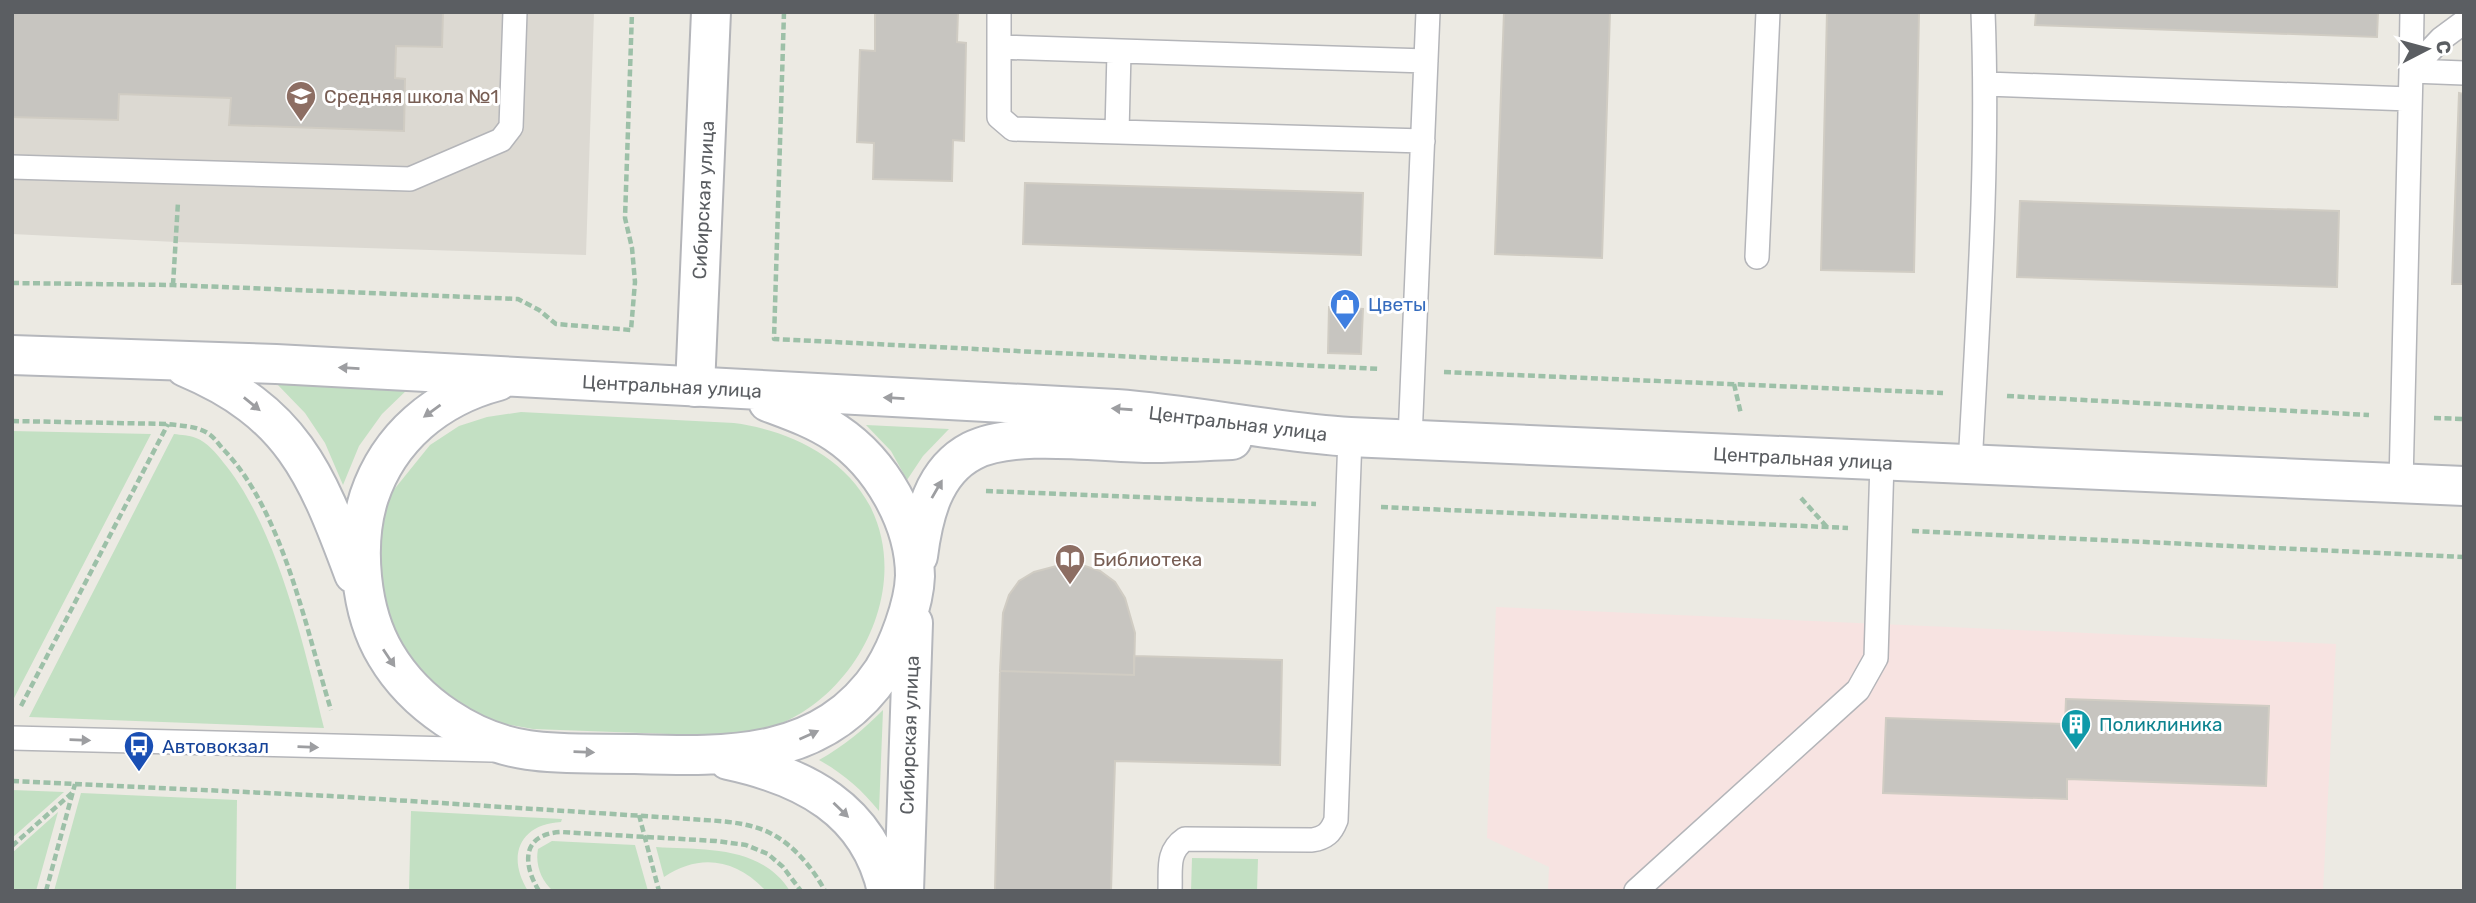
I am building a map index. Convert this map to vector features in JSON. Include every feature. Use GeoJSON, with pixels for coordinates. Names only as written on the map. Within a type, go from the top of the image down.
{"type":"FeatureCollection","features":[{"type":"Feature","properties":{"kind":"street","name":"Сибирская улица"},"geometry":{"type":"LineString","coordinates":[[695,387],[711,12]]}},
{"type":"Feature","properties":{"kind":"street","name":"Центральная улица"},"geometry":{"type":"LineString","coordinates":[[12,355],[276,364],[1116,409],[1350,437],[2464,486]]}},
{"type":"Feature","properties":{"kind":"street"},"geometry":{"type":"LineString","coordinates":[[170,361],[215,380],[244,397],[273,421],[303,457],[323,495],[385,655],[412,689],[443,716],[481,736],[527,750],[712,756],[786,775],[817,791],[837,806],[858,828],[875,854],[887,891]]}},
{"type":"Feature","properties":{"kind":"street"},"geometry":{"type":"LineString","coordinates":[[369,614],[360,566],[363,515],[379,473],[391,452],[420,419],[464,392],[498,381],[542,378]]}},
{"type":"Feature","properties":{"kind":"street"},"geometry":{"type":"LineString","coordinates":[[734,390],[806,415],[837,433],[876,470],[905,522],[912,549],[915,578]]}},
{"type":"Feature","properties":{"kind":"street"},"geometry":{"type":"LineString","coordinates":[[712,756],[792,742],[817,731],[863,695],[882,672],[898,642],[915,578],[926,509],[936,488],[952,466],[972,452],[994,445],[1022,441],[1153,443],[1311,434]]}},
{"type":"Feature","properties":{"kind":"street","name":"Сибирская улица"},"geometry":{"type":"LineString","coordinates":[[904,891],[915,578]]}},
{"type":"Feature","properties":{"kind":"lane"},"geometry":{"type":"LineString","coordinates":[[12,167],[410,180],[501,140],[511,127],[515,12]]}},
{"type":"Feature","properties":{"kind":"lane"},"geometry":{"type":"LineString","coordinates":[[999,12],[999,117],[1013,129],[1423,141]]}},
{"type":"Feature","properties":{"kind":"lane"},"geometry":{"type":"LineString","coordinates":[[1410,439],[1429,12]]}},
{"type":"Feature","properties":{"kind":"lane"},"geometry":{"type":"LineString","coordinates":[[1757,257],[1768,12]]}},
{"type":"Feature","properties":{"kind":"lane"},"geometry":{"type":"LineString","coordinates":[[1970,466],[1986,84],[1983,12]]}},
{"type":"Feature","properties":{"kind":"lane"},"geometry":{"type":"LineString","coordinates":[[2401,483],[2412,12]]}},
{"type":"Feature","properties":{"kind":"lane"},"geometry":{"type":"LineString","coordinates":[[2411,71],[2441,39],[2464,22]]}},
{"type":"Feature","properties":{"kind":"lane"},"geometry":{"type":"LineString","coordinates":[[999,47],[1426,61]]}},
{"type":"Feature","properties":{"kind":"lane"},"geometry":{"type":"LineString","coordinates":[[1117,132],[1119,52]]}},
{"type":"Feature","properties":{"kind":"lane"},"geometry":{"type":"LineString","coordinates":[[2411,71],[2464,73]]}},
{"type":"Feature","properties":{"kind":"lane"},"geometry":{"type":"LineString","coordinates":[[1986,84],[2410,99]]}},
{"type":"Feature","properties":{"kind":"lane"},"geometry":{"type":"LineString","coordinates":[[1170,891],[1171,855],[1175,846],[1185,839],[1312,841],[1323,838],[1333,830],[1336,820],[1350,437]]}},
{"type":"Feature","properties":{"kind":"lane"},"geometry":{"type":"LineString","coordinates":[[1636,891],[1858,690],[1876,658],[1882,462]]}},
{"type":"Feature","properties":{"kind":"lane"},"geometry":{"type":"LineString","coordinates":[[12,738],[527,750]]}},
{"type":"Feature","properties":{"kind":"path"},"geometry":{"type":"LineString","coordinates":[[12,283],[173,285],[518,299],[539,310],[556,324],[631,330],[635,282],[632,248],[625,218],[632,12]]}},
{"type":"Feature","properties":{"kind":"path"},"geometry":{"type":"LineString","coordinates":[[784,12],[774,340],[2464,419]]}},
{"type":"Feature","properties":{"kind":"path"},"geometry":{"type":"LineString","coordinates":[[173,285],[179,173]]}},
{"type":"Feature","properties":{"kind":"path"},"geometry":{"type":"LineString","coordinates":[[12,421],[168,424],[191,426],[209,434],[249,482],[288,567],[331,710]]}},
{"type":"Feature","properties":{"kind":"path"},"geometry":{"type":"LineString","coordinates":[[17,714],[168,424]]}},
{"type":"Feature","properties":{"kind":"path"},"geometry":{"type":"LineString","coordinates":[[974,491],[2464,556]]}},
{"type":"Feature","properties":{"kind":"path"},"geometry":{"type":"LineString","coordinates":[[12,781],[331,796],[639,815],[738,824],[768,832],[792,850],[811,868],[825,891]]}},
{"type":"Feature","properties":{"kind":"path"},"geometry":{"type":"LineString","coordinates":[[46,891],[75,784]]}},
{"type":"Feature","properties":{"kind":"path"},"geometry":{"type":"LineString","coordinates":[[12,846],[73,791]]}},
{"type":"Feature","properties":{"kind":"path"},"geometry":{"type":"LineString","coordinates":[[639,815],[659,891]]}},
{"type":"Feature","properties":{"kind":"path"},"geometry":{"type":"LineString","coordinates":[[539,891],[531,875],[528,854],[530,844],[539,836],[561,832],[746,845],[768,855],[783,867],[801,891]]}},
{"type":"Feature","properties":{"kind":"shaded area","name":"Средняя школа №1"},"geometry":{"type":"Polygon","coordinates":[[[12,12],[594,12],[586,255],[12,234],[12,12]]]}},
{"type":"Feature","properties":{"kind":"shaded area"},"geometry":{"type":"Polygon","coordinates":[[[1496,607],[2336,644],[2323,891],[1548,891],[1549,867],[1487,838],[1496,607]]]}},
{"type":"Feature","properties":{"kind":"green space"},"geometry":{"type":"Polygon","coordinates":[[[276,383],[411,386],[382,414],[359,446],[343,485],[325,443],[305,413],[276,383]]]}},
{"type":"Feature","properties":{"kind":"green space"},"geometry":{"type":"Polygon","coordinates":[[[521,412],[754,426],[812,448],[845,472],[870,506],[881,537],[884,569],[881,601],[870,633],[854,662],[834,687],[809,708],[780,724],[723,736],[533,729],[499,723],[448,702],[406,659],[380,603],[378,538],[388,497],[430,445],[459,426],[487,417],[521,412]]]}},
{"type":"Feature","properties":{"kind":"green space"},"geometry":{"type":"Polygon","coordinates":[[[866,425],[949,429],[923,456],[907,480],[891,451],[866,425]]]}},
{"type":"Feature","properties":{"kind":"green space"},"geometry":{"type":"Polygon","coordinates":[[[12,431],[151,434],[12,702],[12,431]]]}},
{"type":"Feature","properties":{"kind":"green space"},"geometry":{"type":"Polygon","coordinates":[[[174,434],[196,438],[211,448],[242,489],[259,519],[286,589],[324,728],[29,717],[174,434]]]}},
{"type":"Feature","properties":{"kind":"green space"},"geometry":{"type":"Polygon","coordinates":[[[883,710],[879,811],[852,782],[819,760],[853,737],[883,710]]]}},
{"type":"Feature","properties":{"kind":"green space"},"geometry":{"type":"Polygon","coordinates":[[[12,790],[64,792],[12,838],[12,790]]]}},
{"type":"Feature","properties":{"kind":"green space"},"geometry":{"type":"Polygon","coordinates":[[[81,793],[237,800],[236,891],[54,891],[81,793]]]}},
{"type":"Feature","properties":{"kind":"green space"},"geometry":{"type":"Polygon","coordinates":[[[411,811],[562,819],[561,822],[535,829],[521,844],[518,866],[528,891],[409,891],[411,811]]]}},
{"type":"Feature","properties":{"kind":"green space"},"geometry":{"type":"Polygon","coordinates":[[[58,812],[36,891],[12,891],[12,853],[58,812]]]}},
{"type":"Feature","properties":{"kind":"green space"},"geometry":{"type":"Polygon","coordinates":[[[552,841],[635,845],[648,891],[553,891],[542,877],[537,860],[538,849],[552,841]]]}},
{"type":"Feature","properties":{"kind":"green space"},"geometry":{"type":"Polygon","coordinates":[[[656,847],[712,850],[748,858],[764,865],[778,876],[790,891],[766,891],[742,872],[717,863],[691,865],[664,877],[656,847]]]}},
{"type":"Feature","properties":{"kind":"green space"},"geometry":{"type":"Polygon","coordinates":[[[1192,858],[1258,859],[1257,891],[1191,891],[1192,858]]]}},
{"type":"Feature","properties":{"kind":"building"},"geometry":{"type":"Polygon","coordinates":[[[12,12],[443,12],[442,47],[396,46],[395,78],[405,79],[404,131],[229,125],[231,98],[119,94],[118,120],[12,117],[12,12]]]}},
{"type":"Feature","properties":{"kind":"building"},"geometry":{"type":"Polygon","coordinates":[[[875,12],[958,12],[957,42],[966,43],[964,141],[953,140],[952,181],[873,179],[874,143],[857,142],[860,50],[875,51],[875,12]]]}},
{"type":"Feature","properties":{"kind":"building"},"geometry":{"type":"Polygon","coordinates":[[[1504,12],[1610,12],[1602,258],[1495,254],[1504,12]]]}},
{"type":"Feature","properties":{"kind":"building"},"geometry":{"type":"Polygon","coordinates":[[[1827,12],[1919,12],[1914,272],[1821,270],[1827,12]]]}},
{"type":"Feature","properties":{"kind":"building"},"geometry":{"type":"Polygon","coordinates":[[[2036,12],[2378,12],[2377,37],[2035,25],[2036,12]]]}},
{"type":"Feature","properties":{"kind":"building"},"geometry":{"type":"Polygon","coordinates":[[[2459,93],[2464,94],[2464,284],[2452,284],[2459,93]]]}},
{"type":"Feature","properties":{"kind":"building"},"geometry":{"type":"Polygon","coordinates":[[[1025,183],[1363,193],[1361,255],[1023,244],[1025,183]]]}},
{"type":"Feature","properties":{"kind":"building"},"geometry":{"type":"Polygon","coordinates":[[[2020,201],[2339,211],[2337,287],[2017,277],[2020,201]]]}},
{"type":"Feature","properties":{"kind":"building","name":"Цветы"},"geometry":{"type":"Polygon","coordinates":[[[1329,307],[1363,309],[1361,354],[1328,353],[1329,307]]]}},
{"type":"Feature","properties":{"kind":"building"},"geometry":{"type":"Polygon","coordinates":[[[1064,564],[1082,565],[1100,571],[1115,582],[1125,598],[1135,633],[1134,675],[1000,671],[1003,613],[1009,595],[1019,581],[1034,572],[1064,564]]]}},
{"type":"Feature","properties":{"kind":"building"},"geometry":{"type":"Polygon","coordinates":[[[1134,656],[1282,660],[1280,765],[1115,761],[1111,891],[995,890],[1000,671],[1134,675],[1134,656]]]}},
{"type":"Feature","properties":{"kind":"building","name":"Поликлиника"},"geometry":{"type":"Polygon","coordinates":[[[2066,699],[2269,706],[2266,786],[2067,779],[2067,799],[1883,793],[1886,718],[2065,724],[2066,699]]]}},
{"type":"Feature","properties":{"kind":"place","name":"Средняя школа №1"},"geometry":{"type":"Point","coordinates":[301,123]}},
{"type":"Feature","properties":{"kind":"place","name":"Цветы"},"geometry":{"type":"Point","coordinates":[1345,331]}},
{"type":"Feature","properties":{"kind":"place","name":"Библиотека"},"geometry":{"type":"Point","coordinates":[1070,586]}},
{"type":"Feature","properties":{"kind":"place","name":"Поликлиника"},"geometry":{"type":"Point","coordinates":[2076,751]}},
{"type":"Feature","properties":{"kind":"place","name":"Автовокзал"},"geometry":{"type":"Point","coordinates":[139,773]}}]}
